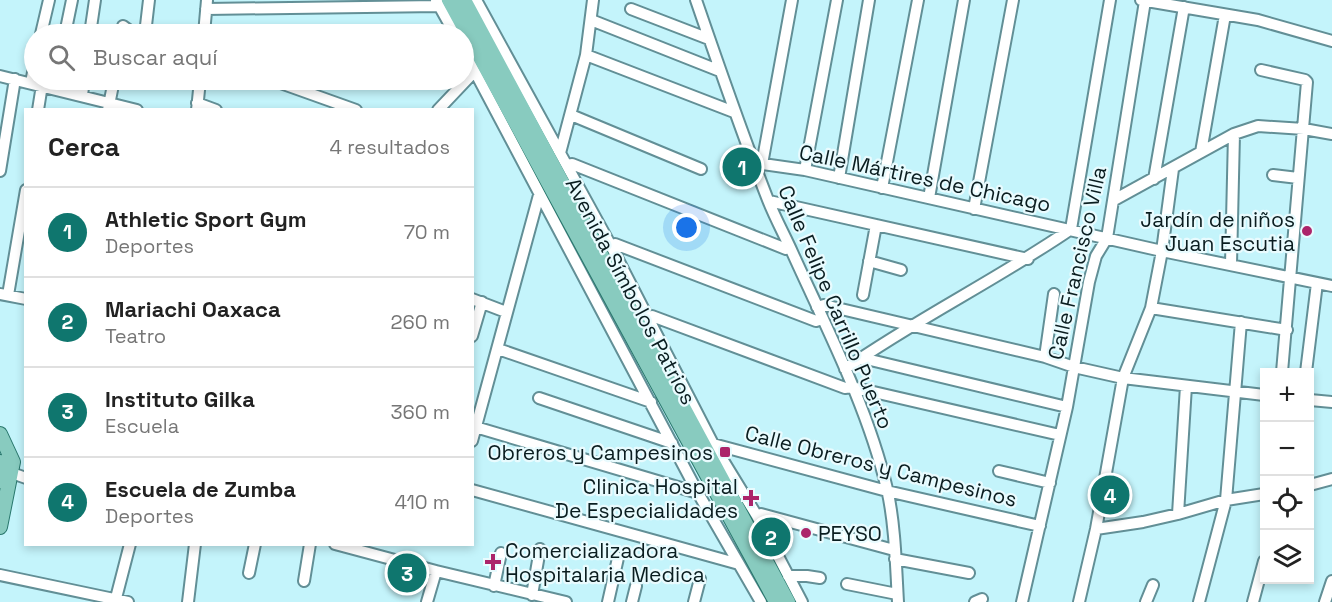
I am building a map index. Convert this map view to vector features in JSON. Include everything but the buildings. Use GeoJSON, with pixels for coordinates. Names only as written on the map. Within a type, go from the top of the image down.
{"type":"FeatureCollection","features":[{"type":"Feature","properties":{"kind":"main road","name":"Avenida Símbolos Patrios"},"geometry":{"type":"LineString","coordinates":[[464,0],[788,602]]}},
{"type":"Feature","properties":{"kind":"main road","name":"Avenida Símbolos Patrios"},"geometry":{"type":"LineString","coordinates":[[442,2],[454,24]]}},
{"type":"Feature","properties":{"kind":"main road","name":"Avenida Símbolos Patrios"},"geometry":{"type":"LineString","coordinates":[[474,59],[776,602]]}},
{"type":"Feature","properties":{"kind":"main road"},"geometry":{"type":"LineString","coordinates":[[0,434],[13,462],[6,468],[8,492],[0,526]]}},
{"type":"Feature","properties":{"kind":"street"},"geometry":{"type":"LineString","coordinates":[[43,24],[49,0]]}},
{"type":"Feature","properties":{"kind":"street"},"geometry":{"type":"LineString","coordinates":[[67,24],[72,0]]}},
{"type":"Feature","properties":{"kind":"street"},"geometry":{"type":"LineString","coordinates":[[91,24],[95,0]]}},
{"type":"Feature","properties":{"kind":"street"},"geometry":{"type":"LineString","coordinates":[[147,24],[148,0]]}},
{"type":"Feature","properties":{"kind":"street","name":"Avenida Símbolos Patrios"},"geometry":{"type":"LineString","coordinates":[[476,0],[611,246],[713,444],[757,516],[802,602]]}},
{"type":"Feature","properties":{"kind":"street"},"geometry":{"type":"LineString","coordinates":[[560,153],[586,55],[593,0]]}},
{"type":"Feature","properties":{"kind":"street","name":"Calle Felipe Carrillo Puerto"},"geometry":{"type":"LineString","coordinates":[[696,0],[734,112],[759,164],[769,201],[845,369],[876,453],[887,491],[895,554],[897,598]]}},
{"type":"Feature","properties":{"kind":"street"},"geometry":{"type":"LineString","coordinates":[[759,164],[792,0]]}},
{"type":"Feature","properties":{"kind":"street"},"geometry":{"type":"LineString","coordinates":[[805,170],[837,0]]}},
{"type":"Feature","properties":{"kind":"street"},"geometry":{"type":"LineString","coordinates":[[838,178],[869,0]]}},
{"type":"Feature","properties":{"kind":"street"},"geometry":{"type":"LineString","coordinates":[[882,188],[918,0]]}},
{"type":"Feature","properties":{"kind":"street"},"geometry":{"type":"LineString","coordinates":[[929,198],[964,0]]}},
{"type":"Feature","properties":{"kind":"street"},"geometry":{"type":"LineString","coordinates":[[974,209],[1013,0]]}},
{"type":"Feature","properties":{"kind":"street"},"geometry":{"type":"LineString","coordinates":[[845,369],[911,327],[1028,259],[1071,229],[1110,0]]}},
{"type":"Feature","properties":{"kind":"street"},"geometry":{"type":"LineString","coordinates":[[1143,0],[1179,4],[1258,20],[1330,39]]}},
{"type":"Feature","properties":{"kind":"street","name":"Calle Francisco Villa"},"geometry":{"type":"LineString","coordinates":[[1022,602],[1067,407],[1096,256],[1107,238],[1143,0]]}},
{"type":"Feature","properties":{"kind":"street"},"geometry":{"type":"LineString","coordinates":[[205,24],[206,4],[442,2],[451,24]]}},
{"type":"Feature","properties":{"kind":"street"},"geometry":{"type":"LineString","coordinates":[[1154,179],[1179,4]]}},
{"type":"Feature","properties":{"kind":"street"},"geometry":{"type":"LineString","coordinates":[[631,9],[709,39]]}},
{"type":"Feature","properties":{"kind":"street"},"geometry":{"type":"LineString","coordinates":[[1201,152],[1225,15]]}},
{"type":"Feature","properties":{"kind":"street"},"geometry":{"type":"LineString","coordinates":[[591,20],[720,71]]}},
{"type":"Feature","properties":{"kind":"street"},"geometry":{"type":"LineString","coordinates":[[586,55],[734,112]]}},
{"type":"Feature","properties":{"kind":"street"},"geometry":{"type":"LineString","coordinates":[[1261,70],[1307,82],[1282,368]]}},
{"type":"Feature","properties":{"kind":"street"},"geometry":{"type":"LineString","coordinates":[[0,76],[24,81]]}},
{"type":"Feature","properties":{"kind":"street"},"geometry":{"type":"LineString","coordinates":[[0,171],[15,79]]}},
{"type":"Feature","properties":{"kind":"street","name":"Avenida Símbolos Patrios"},"geometry":{"type":"LineString","coordinates":[[474,85],[539,195],[698,493],[761,602]]}},
{"type":"Feature","properties":{"kind":"street"},"geometry":{"type":"LineString","coordinates":[[37,90],[38,108]]}},
{"type":"Feature","properties":{"kind":"street"},"geometry":{"type":"LineString","coordinates":[[70,90],[109,106],[112,90]]}},
{"type":"Feature","properties":{"kind":"street"},"geometry":{"type":"LineString","coordinates":[[82,95],[83,90]]}},
{"type":"Feature","properties":{"kind":"street"},"geometry":{"type":"LineString","coordinates":[[197,106],[199,90]]}},
{"type":"Feature","properties":{"kind":"street"},"geometry":{"type":"LineString","coordinates":[[300,90],[350,108]]}},
{"type":"Feature","properties":{"kind":"street"},"geometry":{"type":"LineString","coordinates":[[440,108],[455,90]]}},
{"type":"Feature","properties":{"kind":"street"},"geometry":{"type":"LineString","coordinates":[[571,115],[701,169]]}},
{"type":"Feature","properties":{"kind":"street"},"geometry":{"type":"LineString","coordinates":[[1114,201],[1234,134],[1257,126],[1304,129],[1332,134]]}},
{"type":"Feature","properties":{"kind":"street"},"geometry":{"type":"LineString","coordinates":[[1231,264],[1234,134]]}},
{"type":"Feature","properties":{"kind":"street"},"geometry":{"type":"LineString","coordinates":[[567,166],[572,164],[786,249],[790,248]]}},
{"type":"Feature","properties":{"kind":"street","name":"Calle Mártires de Chicago"},"geometry":{"type":"LineString","coordinates":[[759,164],[805,170],[1162,251],[1332,286]]}},
{"type":"Feature","properties":{"kind":"street"},"geometry":{"type":"LineString","coordinates":[[1079,602],[1096,529],[1124,378],[1151,308],[1162,251],[1173,168]]}},
{"type":"Feature","properties":{"kind":"street"},"geometry":{"type":"LineString","coordinates":[[1273,175],[1298,178]]}},
{"type":"Feature","properties":{"kind":"street"},"geometry":{"type":"LineString","coordinates":[[539,195],[498,349],[474,427],[698,493]]}},
{"type":"Feature","properties":{"kind":"street"},"geometry":{"type":"LineString","coordinates":[[24,200],[4,295],[24,299]]}},
{"type":"Feature","properties":{"kind":"street"},"geometry":{"type":"LineString","coordinates":[[769,201],[1028,259]]}},
{"type":"Feature","properties":{"kind":"street"},"geometry":{"type":"LineString","coordinates":[[862,295],[876,225]]}},
{"type":"Feature","properties":{"kind":"street"},"geometry":{"type":"LineString","coordinates":[[611,246],[615,244],[816,321],[822,319]]}},
{"type":"Feature","properties":{"kind":"street"},"geometry":{"type":"LineString","coordinates":[[869,261],[901,270]]}},
{"type":"Feature","properties":{"kind":"street"},"geometry":{"type":"LineString","coordinates":[[1306,368],[1317,283]]}},
{"type":"Feature","properties":{"kind":"street"},"geometry":{"type":"LineString","coordinates":[[1045,357],[1054,294]]}},
{"type":"Feature","properties":{"kind":"street"},"geometry":{"type":"LineString","coordinates":[[474,322],[477,300],[506,312]]}},
{"type":"Feature","properties":{"kind":"street"},"geometry":{"type":"LineString","coordinates":[[817,307],[824,305],[1124,378],[1260,394]]}},
{"type":"Feature","properties":{"kind":"street"},"geometry":{"type":"LineString","coordinates":[[1151,308],[1287,330]]}},
{"type":"Feature","properties":{"kind":"street"},"geometry":{"type":"LineString","coordinates":[[648,318],[652,316],[845,388],[852,387],[1060,435]]}},
{"type":"Feature","properties":{"kind":"street"},"geometry":{"type":"LineString","coordinates":[[1199,602],[1226,500],[1241,322]]}},
{"type":"Feature","properties":{"kind":"street"},"geometry":{"type":"LineString","coordinates":[[498,349],[651,402]]}},
{"type":"Feature","properties":{"kind":"street"},"geometry":{"type":"LineString","coordinates":[[862,358],[1067,407]]}},
{"type":"Feature","properties":{"kind":"street"},"geometry":{"type":"LineString","coordinates":[[1178,514],[1186,386]]}},
{"type":"Feature","properties":{"kind":"street"},"geometry":{"type":"LineString","coordinates":[[539,398],[672,443]]}},
{"type":"Feature","properties":{"kind":"street"},"geometry":{"type":"LineString","coordinates":[[1314,400],[1332,402]]}},
{"type":"Feature","properties":{"kind":"street","name":"Calle Obreros y Campesinos"},"geometry":{"type":"LineString","coordinates":[[713,444],[887,491],[1040,526]]}},
{"type":"Feature","properties":{"kind":"street"},"geometry":{"type":"LineString","coordinates":[[6,468],[24,477]]}},
{"type":"Feature","properties":{"kind":"street"},"geometry":{"type":"LineString","coordinates":[[999,471],[1050,483]]}},
{"type":"Feature","properties":{"kind":"street"},"geometry":{"type":"LineString","coordinates":[[1314,484],[1332,479]]}},
{"type":"Feature","properties":{"kind":"street"},"geometry":{"type":"LineString","coordinates":[[474,491],[739,564]]}},
{"type":"Feature","properties":{"kind":"street"},"geometry":{"type":"LineString","coordinates":[[1096,529],[1178,514],[1226,500],[1260,495]]}},
{"type":"Feature","properties":{"kind":"street"},"geometry":{"type":"LineString","coordinates":[[757,516],[761,514],[895,554],[969,573]]}},
{"type":"Feature","properties":{"kind":"street"},"geometry":{"type":"LineString","coordinates":[[115,601],[129,546]]}},
{"type":"Feature","properties":{"kind":"street"},"geometry":{"type":"LineString","coordinates":[[188,602],[195,546]]}},
{"type":"Feature","properties":{"kind":"street"},"geometry":{"type":"LineString","coordinates":[[249,573],[255,546]]}},
{"type":"Feature","properties":{"kind":"street"},"geometry":{"type":"LineString","coordinates":[[304,581],[310,546]]}},
{"type":"Feature","properties":{"kind":"street"},"geometry":{"type":"LineString","coordinates":[[342,546],[436,572],[566,602]]}},
{"type":"Feature","properties":{"kind":"street"},"geometry":{"type":"LineString","coordinates":[[532,595],[540,549]]}},
{"type":"Feature","properties":{"kind":"street"},"geometry":{"type":"LineString","coordinates":[[494,586],[501,553]]}},
{"type":"Feature","properties":{"kind":"street"},"geometry":{"type":"LineString","coordinates":[[608,602],[618,558]]}},
{"type":"Feature","properties":{"kind":"street"},"geometry":{"type":"LineString","coordinates":[[427,602],[436,572]]}},
{"type":"Feature","properties":{"kind":"street"},"geometry":{"type":"LineString","coordinates":[[0,575],[128,602]]}},
{"type":"Feature","properties":{"kind":"street"},"geometry":{"type":"LineString","coordinates":[[788,576],[820,578]]}},
{"type":"Feature","properties":{"kind":"street"},"geometry":{"type":"LineString","coordinates":[[1253,602],[1260,576]]}},
{"type":"Feature","properties":{"kind":"street"},"geometry":{"type":"LineString","coordinates":[[694,602],[700,579]]}},
{"type":"Feature","properties":{"kind":"street"},"geometry":{"type":"LineString","coordinates":[[1325,602],[1332,581]]}},
{"type":"Feature","properties":{"kind":"street"},"geometry":{"type":"LineString","coordinates":[[848,584],[897,598]]}},
{"type":"Feature","properties":{"kind":"street"},"geometry":{"type":"LineString","coordinates":[[1146,602],[1152,585]]}},
{"type":"Feature","properties":{"kind":"street"},"geometry":{"type":"LineString","coordinates":[[632,602],[636,586]]}},
{"type":"Feature","properties":{"kind":"place","name":"Athletic Sport Gym"},"geometry":{"type":"Point","coordinates":[742,167]}},
{"type":"Feature","properties":{"kind":"place","name":"Jardín de niños Juan Escutia"},"geometry":{"type":"Point","coordinates":[1307,231]}},
{"type":"Feature","properties":{"kind":"place","name":"Obreros y Campesinos"},"geometry":{"type":"Point","coordinates":[725,452]}},
{"type":"Feature","properties":{"kind":"place","name":"Escuela de Zumba"},"geometry":{"type":"Point","coordinates":[1110,495]}},
{"type":"Feature","properties":{"kind":"place","name":"Clinica Hospital De Especialidades"},"geometry":{"type":"Point","coordinates":[751,498]}},
{"type":"Feature","properties":{"kind":"place","name":"PEYSO"},"geometry":{"type":"Point","coordinates":[806,533]}},
{"type":"Feature","properties":{"kind":"place","name":"Mariachi Oaxaca"},"geometry":{"type":"Point","coordinates":[771,537]}},
{"type":"Feature","properties":{"kind":"place","name":"Comercializadora Hospitalaria Medica"},"geometry":{"type":"Point","coordinates":[493,562]}},
{"type":"Feature","properties":{"kind":"place","name":"Instituto Gilka"},"geometry":{"type":"Point","coordinates":[407,573]}}]}
